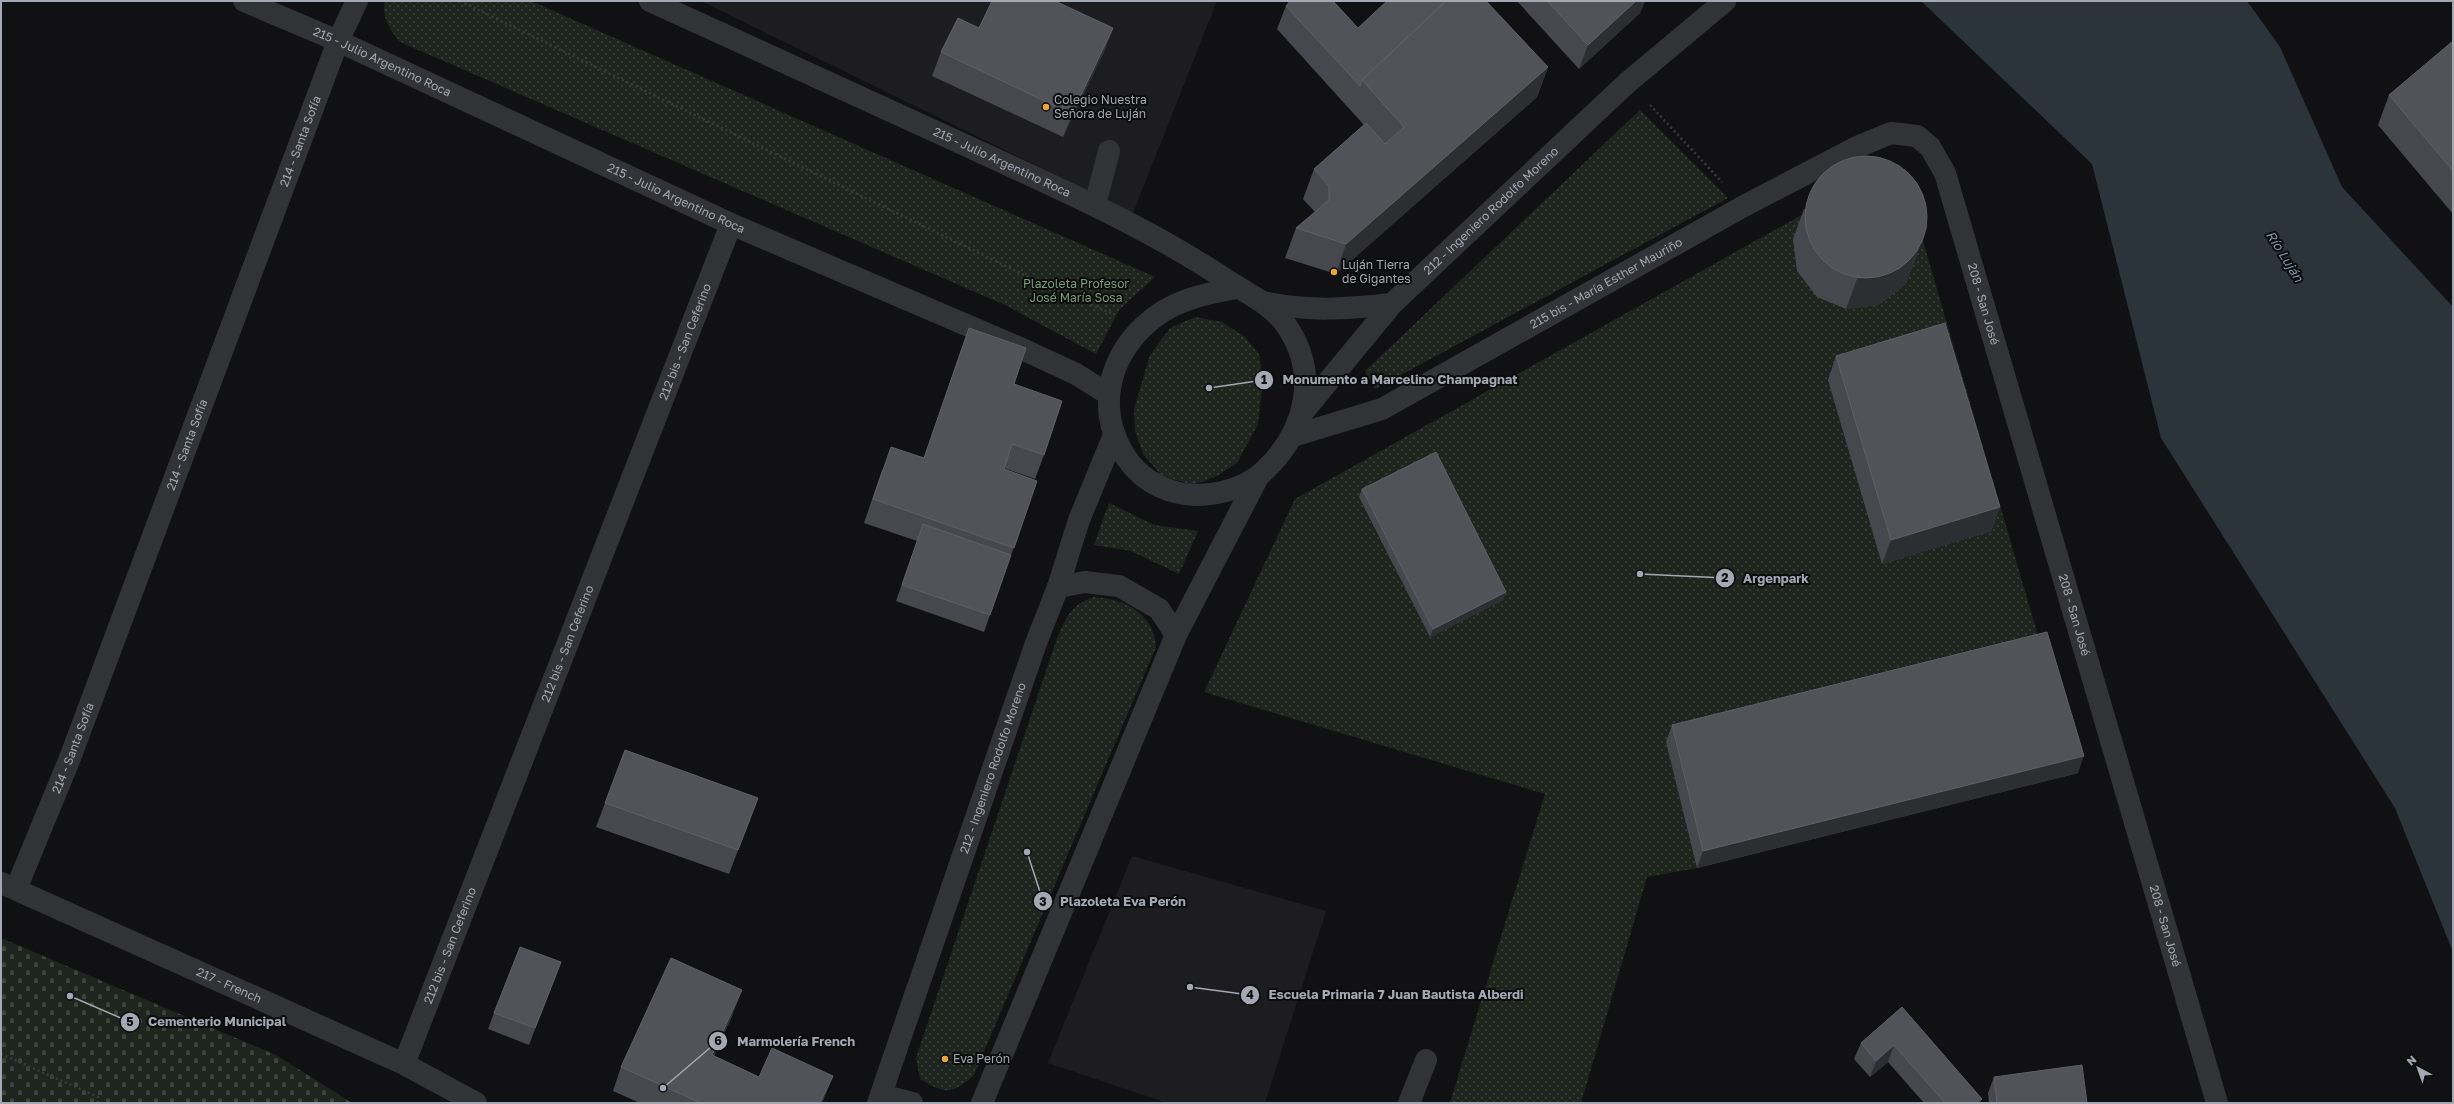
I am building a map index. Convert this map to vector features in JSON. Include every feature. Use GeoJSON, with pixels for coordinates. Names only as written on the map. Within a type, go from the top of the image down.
{"type":"FeatureCollection","features":[{"type":"Feature","properties":{"kind":"street","name":"215 - Julio Argentino Roca"},"geometry":{"type":"LineString","coordinates":[[244,1],[338,41],[730,224],[1020,348],[1076,374],[1108,394]]}},
{"type":"Feature","properties":{"kind":"street","name":"214 - Santa Sofía"},"geometry":{"type":"LineString","coordinates":[[8,886],[70,758],[338,41],[357,1]]}},
{"type":"Feature","properties":{"kind":"street","name":"215 - Julio Argentino Roca"},"geometry":{"type":"LineString","coordinates":[[650,1],[1095,205],[1185,252],[1237,288],[1262,302]]}},
{"type":"Feature","properties":{"kind":"street","name":"212 - Ingeniero Rodolfo Moreno"},"geometry":{"type":"LineString","coordinates":[[1303,412],[1392,304],[1641,70],[1725,1]]}},
{"type":"Feature","properties":{"kind":"street","name":"215 bis - María Esther Mauriño"},"geometry":{"type":"LineString","coordinates":[[1293,436],[1382,409],[1744,206],[1857,147],[1891,133],[1917,136]]}},
{"type":"Feature","properties":{"kind":"street","name":"208 - San José"},"geometry":{"type":"LineString","coordinates":[[1917,136],[1930,147],[1945,173],[2217,1103]]}},
{"type":"Feature","properties":{"kind":"street"},"geometry":{"type":"LineString","coordinates":[[1095,205],[1109,151]]}},
{"type":"Feature","properties":{"kind":"street","name":"212 bis - San Ceferino"},"geometry":{"type":"LineString","coordinates":[[404,1064],[730,224]]}},
{"type":"Feature","properties":{"kind":"street"},"geometry":{"type":"LineString","coordinates":[[1237,288],[1201,294],[1179,301],[1143,327],[1124,350],[1114,373],[1108,394],[1108,417],[1114,435],[1130,465],[1162,488],[1176,493],[1213,494],[1258,477]]}},
{"type":"Feature","properties":{"kind":"street"},"geometry":{"type":"LineString","coordinates":[[1262,302],[1310,310],[1334,310],[1392,304]]}},
{"type":"Feature","properties":{"kind":"street"},"geometry":{"type":"LineString","coordinates":[[982,1103],[1176,635],[1258,477],[1278,458],[1293,436],[1303,412],[1306,382],[1301,351],[1285,323],[1262,302]]}},
{"type":"Feature","properties":{"kind":"street","name":"212 - Ingeniero Rodolfo Moreno"},"geometry":{"type":"LineString","coordinates":[[880,1099],[1036,643],[1058,587],[1079,520],[1114,435]]}},
{"type":"Feature","properties":{"kind":"street"},"geometry":{"type":"LineString","coordinates":[[1058,587],[1085,582],[1119,586],[1158,609],[1176,635]]}},
{"type":"Feature","properties":{"kind":"street","name":"217 - French"},"geometry":{"type":"LineString","coordinates":[[8,886],[404,1064],[476,1103]]}},
{"type":"Feature","properties":{"kind":"street"},"geometry":{"type":"LineString","coordinates":[[1409,1103],[1426,1060]]}},
{"type":"Feature","properties":{"kind":"street"},"geometry":{"type":"LineString","coordinates":[[880,1099],[912,1103]]}},
{"type":"Feature","properties":{"kind":"path"},"geometry":{"type":"LineString","coordinates":[[460,1],[1051,288],[1143,327]]}},
{"type":"Feature","properties":{"kind":"path"},"geometry":{"type":"LineString","coordinates":[[1648,103],[1695,151],[1744,206]]}},
{"type":"Feature","properties":{"kind":"path"},"geometry":{"type":"LineString","coordinates":[[1,1054],[98,1097],[98,1103]]}},
{"type":"Feature","properties":{"kind":"shaded area","name":"Colegio Nuestra Señora de Luján"},"geometry":{"type":"Polygon","coordinates":[[[701,1],[1217,1],[1133,213],[701,1]]]}},
{"type":"Feature","properties":{"kind":"shaded area"},"geometry":{"type":"Polygon","coordinates":[[[1132,856],[1326,911],[1265,1103],[1167,1103],[1048,1063],[1132,856]]]}},
{"type":"Feature","properties":{"kind":"green space","name":"Plazoleta Profesor José María Sosa"},"geometry":{"type":"Polygon","coordinates":[[[385,1],[531,1],[1155,277],[1119,310],[1096,354],[1005,305],[400,42],[385,18],[385,1]]]}},
{"type":"Feature","properties":{"kind":"green space"},"geometry":{"type":"Polygon","coordinates":[[[1640,110],[1728,198],[1375,389],[1365,371],[1640,110]]]}},
{"type":"Feature","properties":{"kind":"green space"},"geometry":{"type":"Polygon","coordinates":[[[1855,185],[1909,193],[2078,773],[1697,868],[1647,877],[1581,1103],[1450,1102],[1545,794],[1204,692],[1295,499],[1855,185]]]}},
{"type":"Feature","properties":{"kind":"green space"},"geometry":{"type":"Polygon","coordinates":[[[1195,317],[1222,322],[1245,337],[1259,354],[1263,380],[1258,424],[1237,463],[1215,477],[1193,485],[1162,476],[1143,454],[1135,431],[1134,409],[1150,355],[1170,328],[1195,317]]]}},
{"type":"Feature","properties":{"kind":"green space"},"geometry":{"type":"Polygon","coordinates":[[[1109,503],[1154,525],[1198,531],[1179,574],[1131,551],[1094,545],[1109,503]]]}},
{"type":"Feature","properties":{"kind":"green space"},"geometry":{"type":"Polygon","coordinates":[[[1094,597],[1116,601],[1136,610],[1150,625],[1154,635],[1156,647],[974,1075],[954,1089],[942,1090],[920,1079],[916,1058],[1056,641],[1069,614],[1079,604],[1094,597]]]}},
{"type":"Feature","properties":{"kind":"green space"},"geometry":{"type":"Polygon","coordinates":[[[1,938],[276,1055],[352,1103],[1,1103],[1,938]]]}},
{"type":"Feature","properties":{"kind":"water","name":"Río Luján"},"geometry":{"type":"Polygon","coordinates":[[[1921,1],[2247,1],[2280,47],[2342,187],[2453,307],[2453,952],[2395,808],[2161,438],[2092,164],[1921,1]]]}},
{"type":"Feature","properties":{"kind":"building"},"geometry":{"type":"Polygon","coordinates":[[[992,1],[1055,1],[1113,28],[1072,114],[941,52],[958,18],[979,28],[992,1]]]}},
{"type":"Feature","properties":{"kind":"building"},"geometry":{"type":"Polygon","coordinates":[[[1290,1],[1333,1],[1358,28],[1387,1],[1446,1],[1362,80],[1360,86],[1286,6],[1290,1]]]}},
{"type":"Feature","properties":{"kind":"building"},"geometry":{"type":"Polygon","coordinates":[[[1446,1],[1486,1],[1548,67],[1346,244],[1296,228],[1329,200],[1329,186],[1314,169],[1366,123],[1385,144],[1404,127],[1362,80],[1446,1]]]}},
{"type":"Feature","properties":{"kind":"building"},"geometry":{"type":"Polygon","coordinates":[[[1547,1],[1636,1],[1588,45],[1547,1]]]}},
{"type":"Feature","properties":{"kind":"building"},"geometry":{"type":"Polygon","coordinates":[[[2453,41],[2453,171],[2389,95],[2453,41]]]}},
{"type":"Feature","properties":{"kind":"building"},"geometry":{"type":"Polygon","coordinates":[[[1866,156],[1878,157],[1889,161],[1900,166],[1909,174],[1917,183],[1922,194],[1926,205],[1926,229],[1922,240],[1917,251],[1909,260],[1900,268],[1889,273],[1878,277],[1866,278],[1854,277],[1843,273],[1832,268],[1823,260],[1815,251],[1810,240],[1806,229],[1805,217],[1806,205],[1810,194],[1815,183],[1823,174],[1832,166],[1843,161],[1854,157],[1866,156]]]}},
{"type":"Feature","properties":{"kind":"building"},"geometry":{"type":"Polygon","coordinates":[[[1945,323],[2000,507],[1891,540],[1836,356],[1945,323]]]}},
{"type":"Feature","properties":{"kind":"building"},"geometry":{"type":"Polygon","coordinates":[[[969,328],[1026,348],[1014,384],[1062,401],[1044,455],[1012,444],[1004,469],[1037,481],[1014,548],[873,499],[891,447],[924,458],[969,328]]]}},
{"type":"Feature","properties":{"kind":"building"},"geometry":{"type":"Polygon","coordinates":[[[1436,452],[1506,592],[1433,629],[1362,489],[1436,452]]]}},
{"type":"Feature","properties":{"kind":"building"},"geometry":{"type":"Polygon","coordinates":[[[923,524],[1011,555],[990,615],[902,585],[923,524]]]}},
{"type":"Feature","properties":{"kind":"building"},"geometry":{"type":"Polygon","coordinates":[[[2047,632],[2084,756],[1703,851],[1672,725],[2047,632]]]}},
{"type":"Feature","properties":{"kind":"building"},"geometry":{"type":"Polygon","coordinates":[[[625,750],[758,798],[738,850],[605,803],[625,750]]]}},
{"type":"Feature","properties":{"kind":"building"},"geometry":{"type":"Polygon","coordinates":[[[520,947],[561,962],[535,1028],[494,1013],[520,947]]]}},
{"type":"Feature","properties":{"kind":"building"},"geometry":{"type":"Polygon","coordinates":[[[671,958],[742,990],[712,1055],[759,1077],[772,1048],[833,1076],[820,1103],[701,1103],[621,1067],[671,958]]]}},
{"type":"Feature","properties":{"kind":"building"},"geometry":{"type":"Polygon","coordinates":[[[1902,1007],[1982,1099],[1977,1103],[1945,1103],[1894,1045],[1876,1061],[1861,1043],[1902,1007]]]}},
{"type":"Feature","properties":{"kind":"building"},"geometry":{"type":"Polygon","coordinates":[[[2082,1065],[2087,1103],[1997,1103],[1994,1077],[2082,1065]]]}},
{"type":"Feature","properties":{"kind":"place","name":"Colegio Nuestra Señora de Luján"},"geometry":{"type":"Point","coordinates":[1046,107]}},
{"type":"Feature","properties":{"kind":"place","name":"Luján Tierra de Gigantes"},"geometry":{"type":"Point","coordinates":[1334,272]}},
{"type":"Feature","properties":{"kind":"place","name":"Monumento a Marcelino Champagnat"},"geometry":{"type":"Point","coordinates":[1209,388]}},
{"type":"Feature","properties":{"kind":"place","name":"Argenpark"},"geometry":{"type":"Point","coordinates":[1640,574]}},
{"type":"Feature","properties":{"kind":"place","name":"Plazoleta Eva Perón"},"geometry":{"type":"Point","coordinates":[1027,852]}},
{"type":"Feature","properties":{"kind":"place","name":"Escuela Primaria 7 Juan Bautista Alberdi"},"geometry":{"type":"Point","coordinates":[1190,987]}},
{"type":"Feature","properties":{"kind":"place","name":"Cementerio Municipal"},"geometry":{"type":"Point","coordinates":[70,996]}},
{"type":"Feature","properties":{"kind":"place","name":"Eva Perón"},"geometry":{"type":"Point","coordinates":[945,1059]}},
{"type":"Feature","properties":{"kind":"place","name":"Marmolería French"},"geometry":{"type":"Point","coordinates":[663,1088]}}]}
